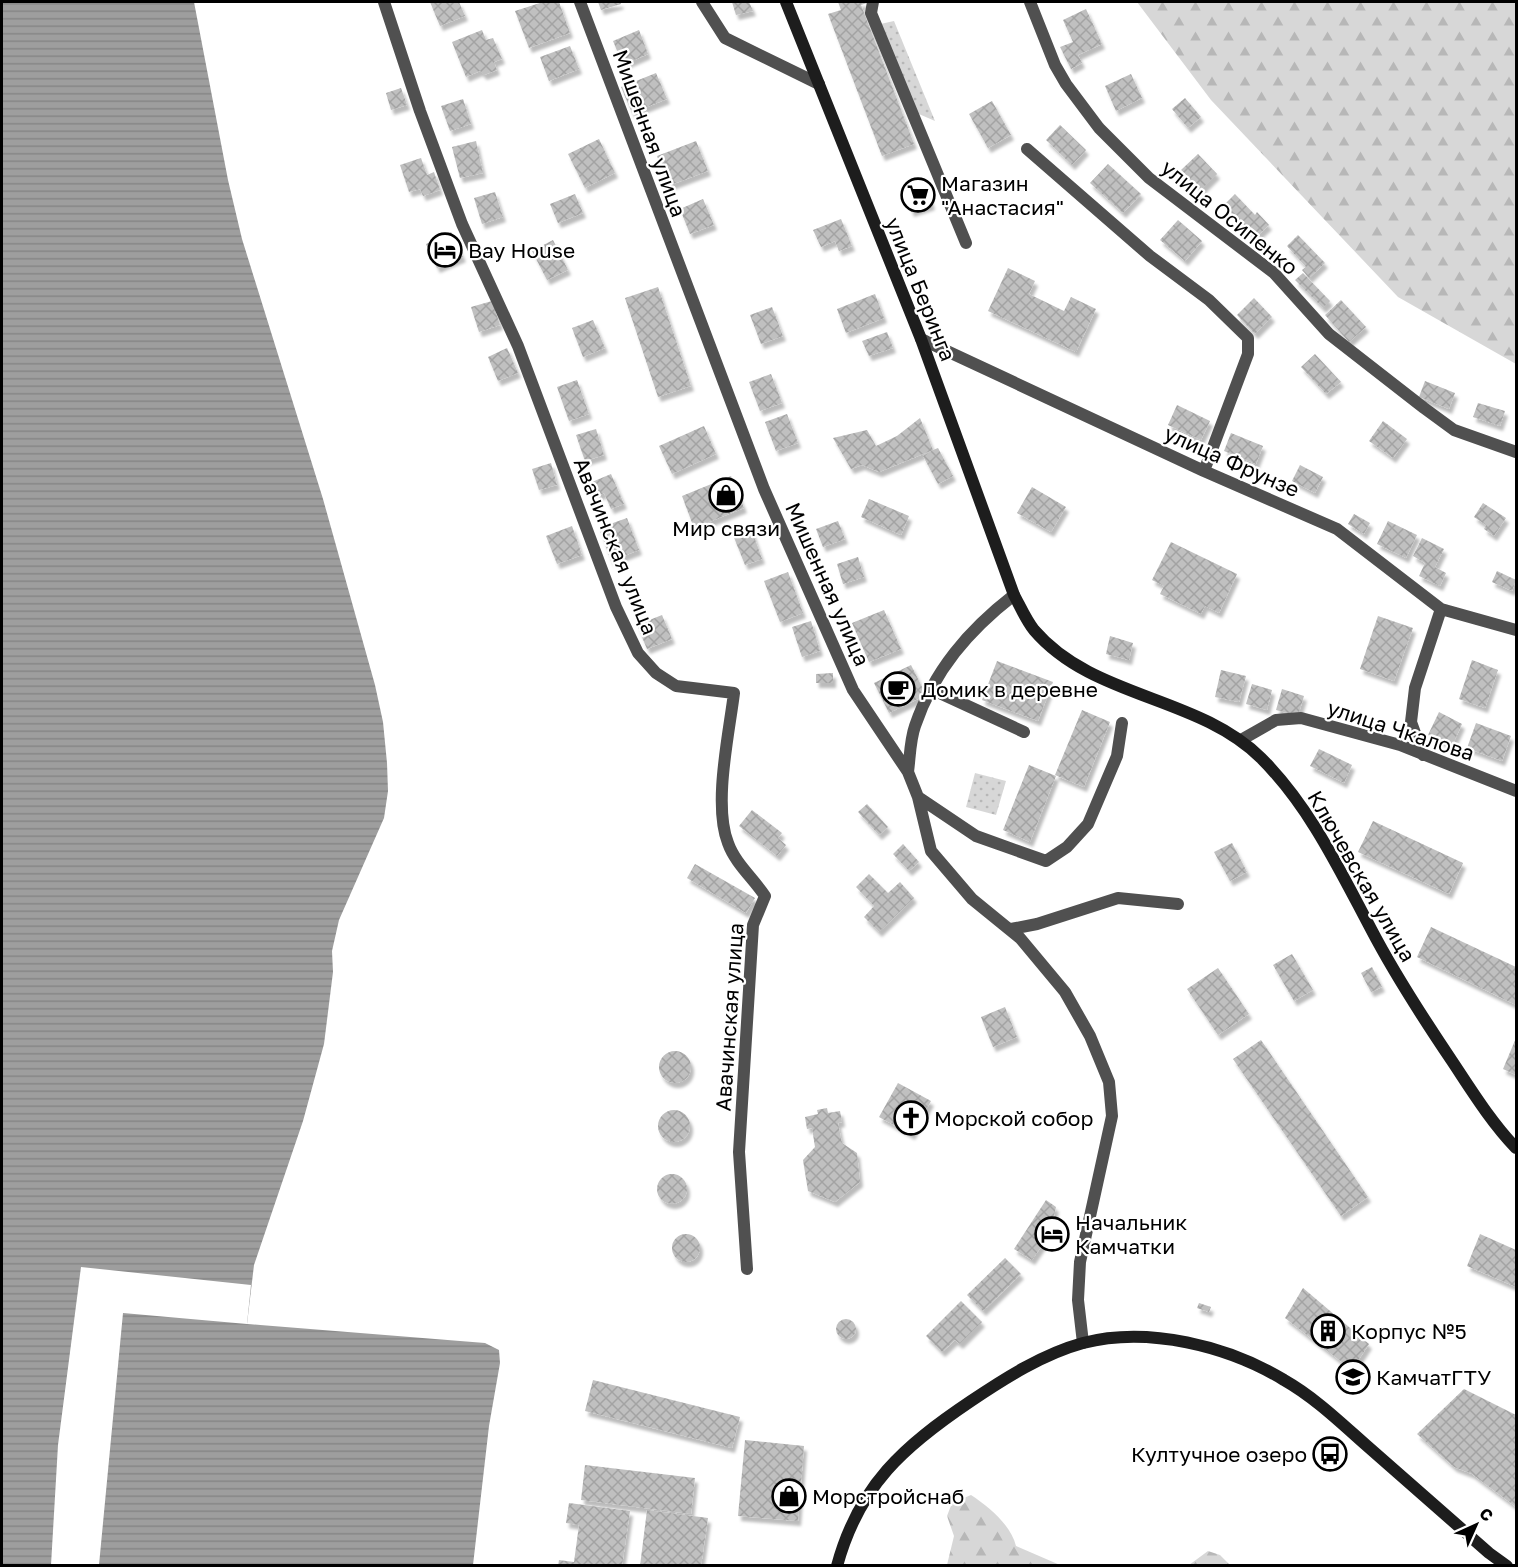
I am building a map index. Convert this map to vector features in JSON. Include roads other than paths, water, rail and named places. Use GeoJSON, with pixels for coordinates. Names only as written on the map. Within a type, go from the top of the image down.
{"type":"FeatureCollection","features":[{"type":"Feature","properties":{"kind":"main road","name":"улица Беринга"},"geometry":{"type":"LineString","coordinates":[[786,2],[921,339],[1014,594]]}},
{"type":"Feature","properties":{"kind":"main road","name":"Ключевская улица"},"geometry":{"type":"LineString","coordinates":[[1014,594],[1033,629],[1073,662],[1113,682],[1200,716],[1241,741],[1281,780],[1312,822],[1404,989],[1487,1113],[1516,1148]]}},
{"type":"Feature","properties":{"kind":"main road"},"geometry":{"type":"LineString","coordinates":[[837,1566],[847,1533],[861,1503],[882,1474],[905,1450],[948,1416],[1007,1378],[1083,1343],[1111,1337],[1136,1337],[1179,1342],[1239,1359],[1274,1374],[1321,1406],[1508,1566]]}},
{"type":"Feature","properties":{"kind":"street","name":"Авачинская улица"},"geometry":{"type":"LineString","coordinates":[[384,2],[420,111],[462,224],[518,346],[616,607],[638,653],[656,673],[676,686],[734,693],[720,810],[728,843],[765,896],[753,925],[739,1152],[747,1269]]}},
{"type":"Feature","properties":{"kind":"street","name":"Мишенная улица"},"geometry":{"type":"LineString","coordinates":[[580,2],[764,489],[853,690],[908,772],[918,796],[931,851],[972,899],[1011,929],[1065,992],[1090,1036],[1109,1082],[1112,1116],[1082,1244],[1079,1272],[1078,1300],[1083,1343]]}},
{"type":"Feature","properties":{"kind":"street"},"geometry":{"type":"LineString","coordinates":[[702,2],[725,38],[819,84]]}},
{"type":"Feature","properties":{"kind":"street"},"geometry":{"type":"LineString","coordinates":[[873,2],[871,13],[966,243]]}},
{"type":"Feature","properties":{"kind":"street","name":"улица Осипенко"},"geometry":{"type":"LineString","coordinates":[[1030,2],[1055,65],[1066,84],[1099,128],[1149,177],[1274,273],[1329,334],[1424,408],[1454,430],[1516,452]]}},
{"type":"Feature","properties":{"kind":"street"},"geometry":{"type":"LineString","coordinates":[[1027,149],[1150,256],[1209,300],[1248,338],[1248,354],[1204,471]]}},
{"type":"Feature","properties":{"kind":"street","name":"улица Фрунзе"},"geometry":{"type":"LineString","coordinates":[[921,339],[1204,471],[1337,529],[1442,609],[1516,630]]}},
{"type":"Feature","properties":{"kind":"street"},"geometry":{"type":"LineString","coordinates":[[908,772],[914,728],[931,690],[954,651],[982,620],[1014,594]]}},
{"type":"Feature","properties":{"kind":"street"},"geometry":{"type":"LineString","coordinates":[[1423,755],[1411,722],[1415,688],[1442,609]]}},
{"type":"Feature","properties":{"kind":"street"},"geometry":{"type":"LineString","coordinates":[[931,690],[1024,732]]}},
{"type":"Feature","properties":{"kind":"street","name":"улица Чкалова"},"geometry":{"type":"LineString","coordinates":[[1241,741],[1276,720],[1300,718],[1400,745],[1516,791]]}},
{"type":"Feature","properties":{"kind":"street"},"geometry":{"type":"LineString","coordinates":[[918,796],[976,836],[1046,861],[1067,847],[1088,824],[1117,756],[1122,723]]}},
{"type":"Feature","properties":{"kind":"street"},"geometry":{"type":"LineString","coordinates":[[1011,929],[1037,924],[1118,898],[1178,904]]}},
{"type":"Feature","properties":{"kind":"place","name":"Магазин \"Анастасия\""},"geometry":{"type":"Point","coordinates":[918,195]}},
{"type":"Feature","properties":{"kind":"place","name":"Bay House"},"geometry":{"type":"Point","coordinates":[445,250]}},
{"type":"Feature","properties":{"kind":"place","name":"Мир связи"},"geometry":{"type":"Point","coordinates":[726,495]}},
{"type":"Feature","properties":{"kind":"place","name":"Домик в деревне"},"geometry":{"type":"Point","coordinates":[898,689]}},
{"type":"Feature","properties":{"kind":"place","name":"Морской собор"},"geometry":{"type":"Point","coordinates":[911,1118]}},
{"type":"Feature","properties":{"kind":"place","name":"Начальник Камчатки"},"geometry":{"type":"Point","coordinates":[1052,1234]}},
{"type":"Feature","properties":{"kind":"place","name":"Корпус №5"},"geometry":{"type":"Point","coordinates":[1328,1331]}},
{"type":"Feature","properties":{"kind":"place","name":"КамчатГТУ"},"geometry":{"type":"Point","coordinates":[1353,1377]}},
{"type":"Feature","properties":{"kind":"place","name":"Култучное озеро"},"geometry":{"type":"Point","coordinates":[1330,1454]}},
{"type":"Feature","properties":{"kind":"place","name":"Морстройснаб"},"geometry":{"type":"Point","coordinates":[789,1496]}}]}
